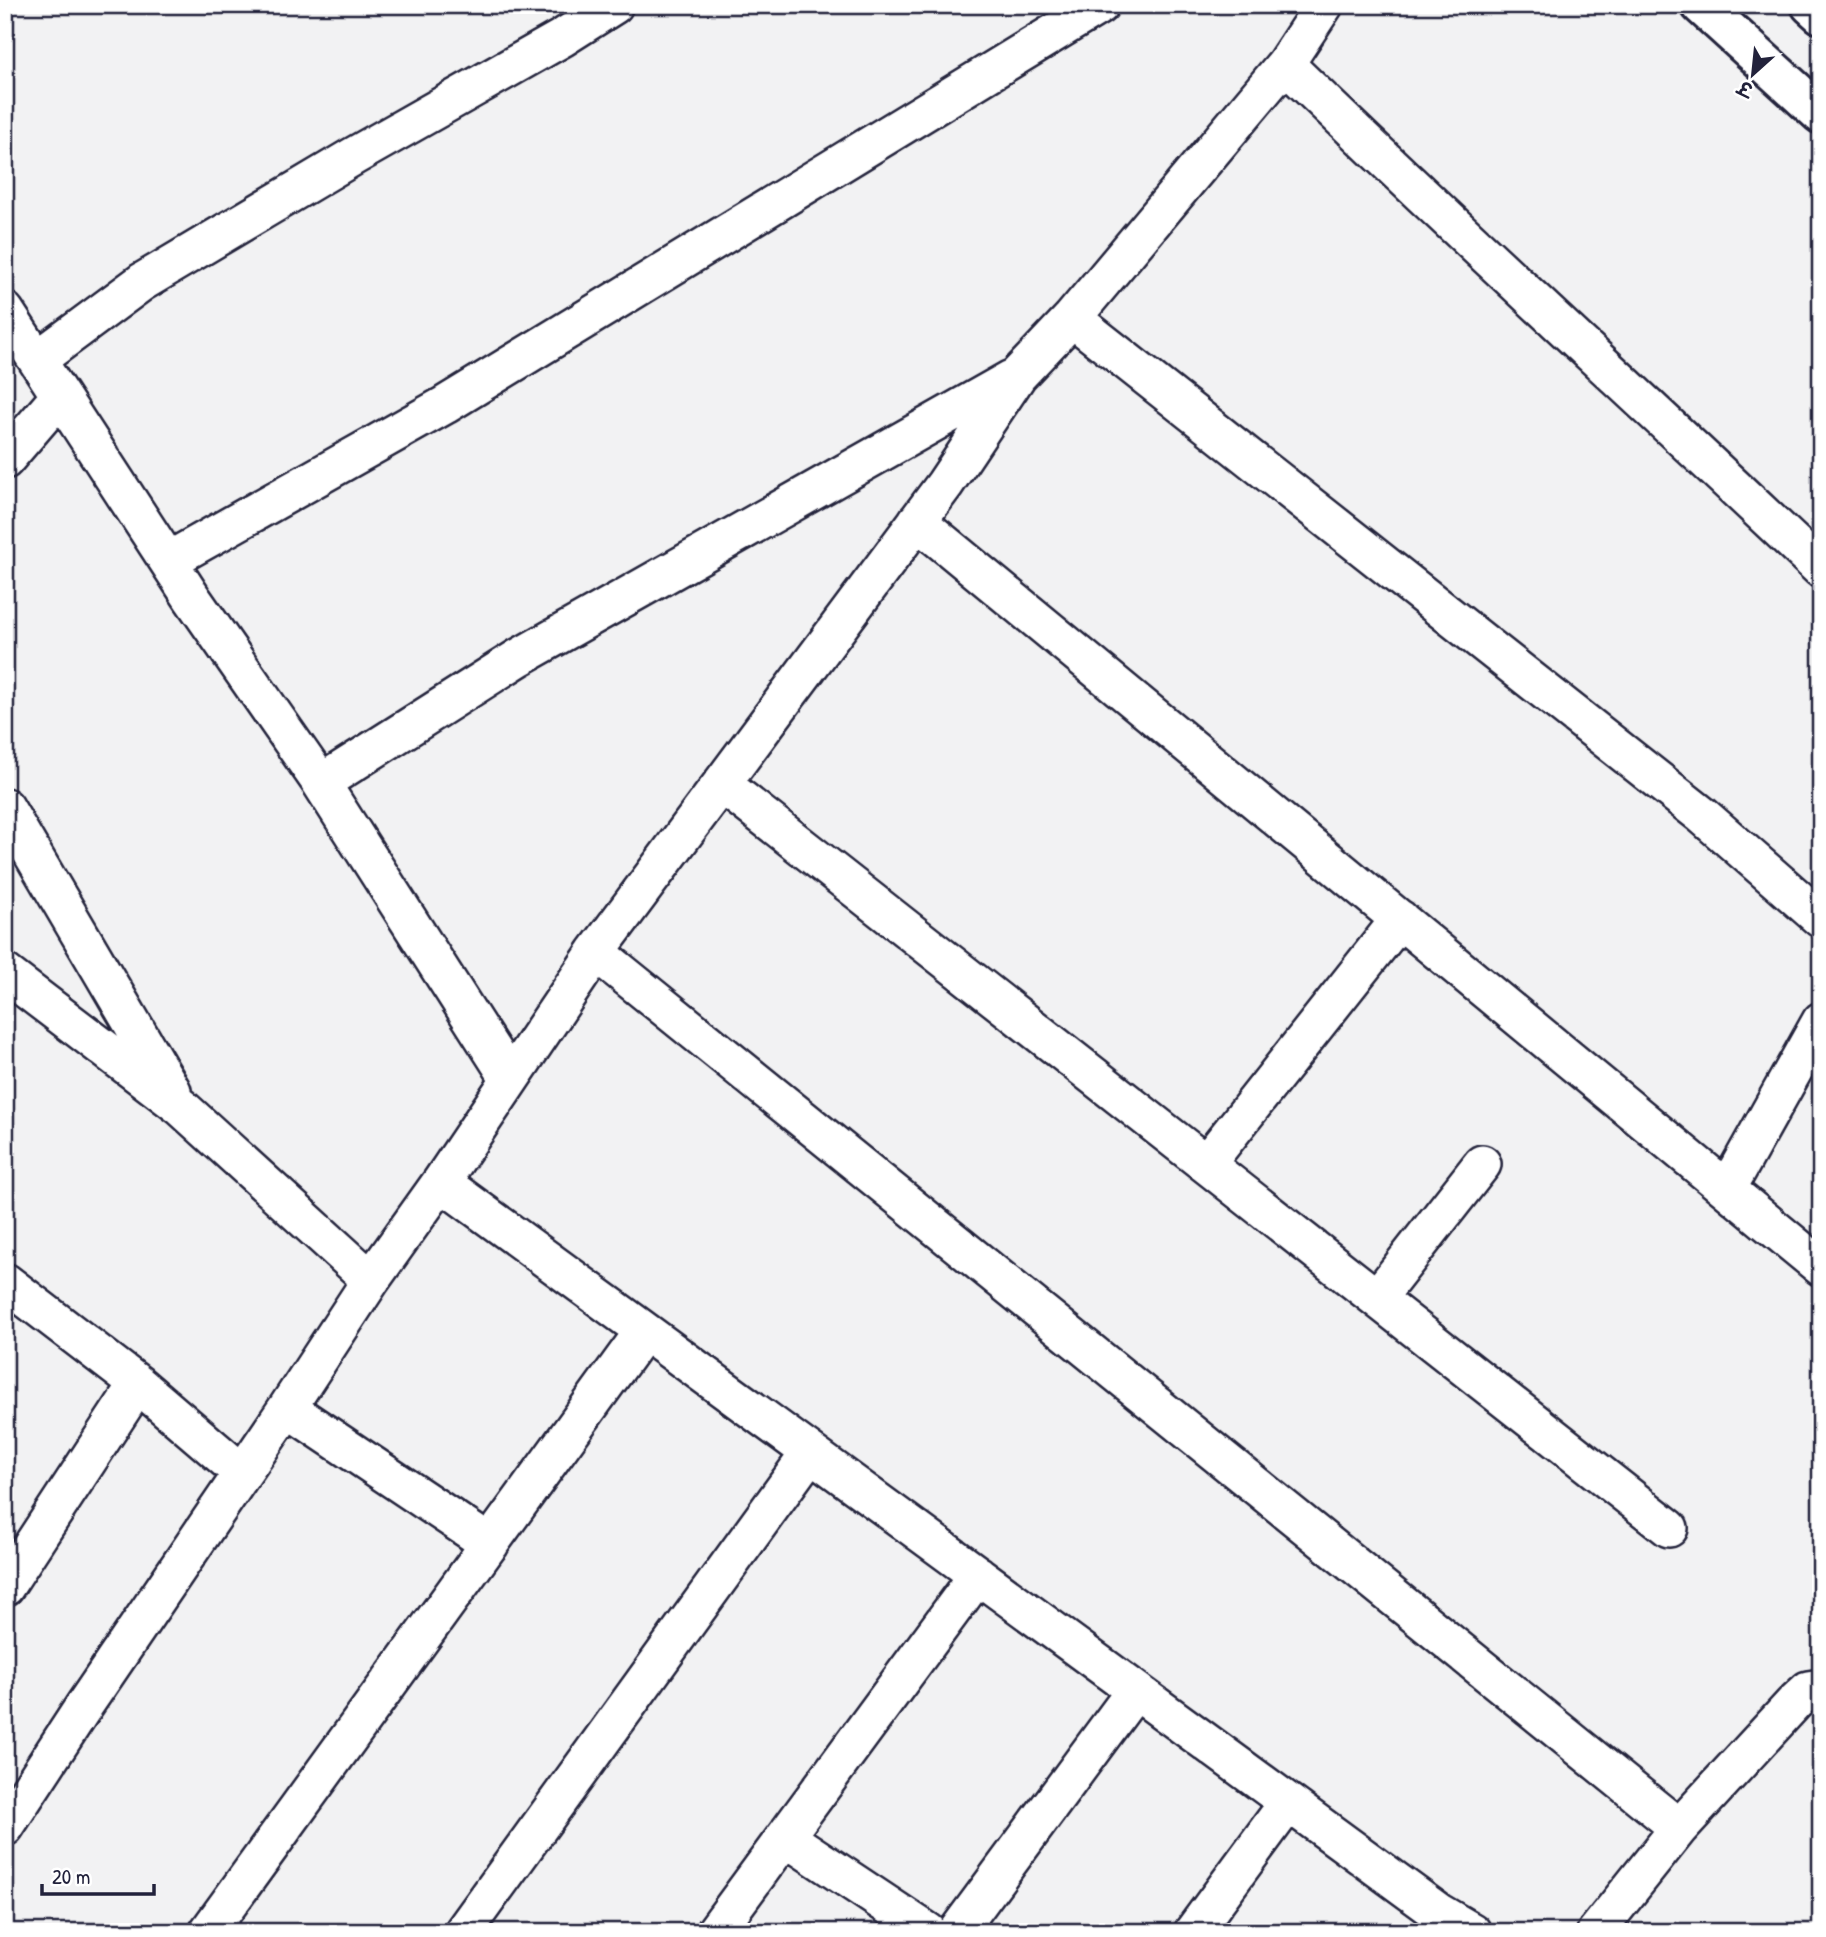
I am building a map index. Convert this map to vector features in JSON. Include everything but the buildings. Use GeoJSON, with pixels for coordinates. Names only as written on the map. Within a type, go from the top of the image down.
{"type":"FeatureCollection","features":[{"type":"Feature","properties":{"kind":"street"},"geometry":{"type":"LineString","coordinates":[[37,360],[142,282],[354,156],[562,38],[614,5]]}},
{"type":"Feature","properties":{"kind":"street"},"geometry":{"type":"LineString","coordinates":[[168,561],[445,405],[1100,5]]}},
{"type":"Feature","properties":{"kind":"street"},"geometry":{"type":"LineString","coordinates":[[5,1827],[371,1280],[596,952],[945,484],[1018,375],[1072,318],[1285,64],[1324,5]]}},
{"type":"Feature","properties":{"kind":"street"},"geometry":{"type":"LineString","coordinates":[[1701,5],[1821,114]]}},
{"type":"Feature","properties":{"kind":"street"},"geometry":{"type":"LineString","coordinates":[[1811,5],[1821,14]]}},
{"type":"Feature","properties":{"kind":"street"},"geometry":{"type":"LineString","coordinates":[[1285,64],[1398,174],[1821,569]]}},
{"type":"Feature","properties":{"kind":"street"},"geometry":{"type":"LineString","coordinates":[[5,312],[168,561],[321,783],[510,1079]]}},
{"type":"Feature","properties":{"kind":"street"},"geometry":{"type":"LineString","coordinates":[[1072,318],[1702,815],[1821,919]]}},
{"type":"Feature","properties":{"kind":"street"},"geometry":{"type":"LineString","coordinates":[[321,783],[518,658],[1018,375]]}},
{"type":"Feature","properties":{"kind":"street"},"geometry":{"type":"LineString","coordinates":[[5,460],[60,396]]}},
{"type":"Feature","properties":{"kind":"street"},"geometry":{"type":"LineString","coordinates":[[918,520],[1821,1267]]}},
{"type":"Feature","properties":{"kind":"street"},"geometry":{"type":"LineString","coordinates":[[722,784],[1669,1528]]}},
{"type":"Feature","properties":{"kind":"street"},"geometry":{"type":"LineString","coordinates":[[5,807],[181,1107]]}},
{"type":"Feature","properties":{"kind":"street"},"geometry":{"type":"LineString","coordinates":[[1206,1164],[1400,919]]}},
{"type":"Feature","properties":{"kind":"street"},"geometry":{"type":"LineString","coordinates":[[596,952],[1679,1828]]}},
{"type":"Feature","properties":{"kind":"street"},"geometry":{"type":"LineString","coordinates":[[5,973],[181,1107],[371,1280]]}},
{"type":"Feature","properties":{"kind":"street"},"geometry":{"type":"LineString","coordinates":[[1727,1189],[1821,1021]]}},
{"type":"Feature","properties":{"kind":"street"},"geometry":{"type":"LineString","coordinates":[[1377,1298],[1482,1164]]}},
{"type":"Feature","properties":{"kind":"street"},"geometry":{"type":"LineString","coordinates":[[440,1182],[1288,1803],[1431,1922],[1472,1932]]}},
{"type":"Feature","properties":{"kind":"street"},"geometry":{"type":"LineString","coordinates":[[5,1282],[138,1384],[242,1473]]}},
{"type":"Feature","properties":{"kind":"street"},"geometry":{"type":"LineString","coordinates":[[208,1932],[644,1331]]}},
{"type":"Feature","properties":{"kind":"street"},"geometry":{"type":"LineString","coordinates":[[5,1587],[138,1384]]}},
{"type":"Feature","properties":{"kind":"street"},"geometry":{"type":"LineString","coordinates":[[287,1408],[489,1544]]}},
{"type":"Feature","properties":{"kind":"street"},"geometry":{"type":"LineString","coordinates":[[463,1932],[810,1453]]}},
{"type":"Feature","properties":{"kind":"street"},"geometry":{"type":"LineString","coordinates":[[715,1932],[978,1575]]}},
{"type":"Feature","properties":{"kind":"street"},"geometry":{"type":"LineString","coordinates":[[1596,1932],[1679,1828],[1795,1702],[1808,1690],[1821,1688]]}},
{"type":"Feature","properties":{"kind":"street"},"geometry":{"type":"LineString","coordinates":[[957,1932],[1135,1690]]}},
{"type":"Feature","properties":{"kind":"street"},"geometry":{"type":"LineString","coordinates":[[1193,1932],[1288,1803]]}},
{"type":"Feature","properties":{"kind":"street"},"geometry":{"type":"LineString","coordinates":[[785,1837],[928,1932]]}}]}
